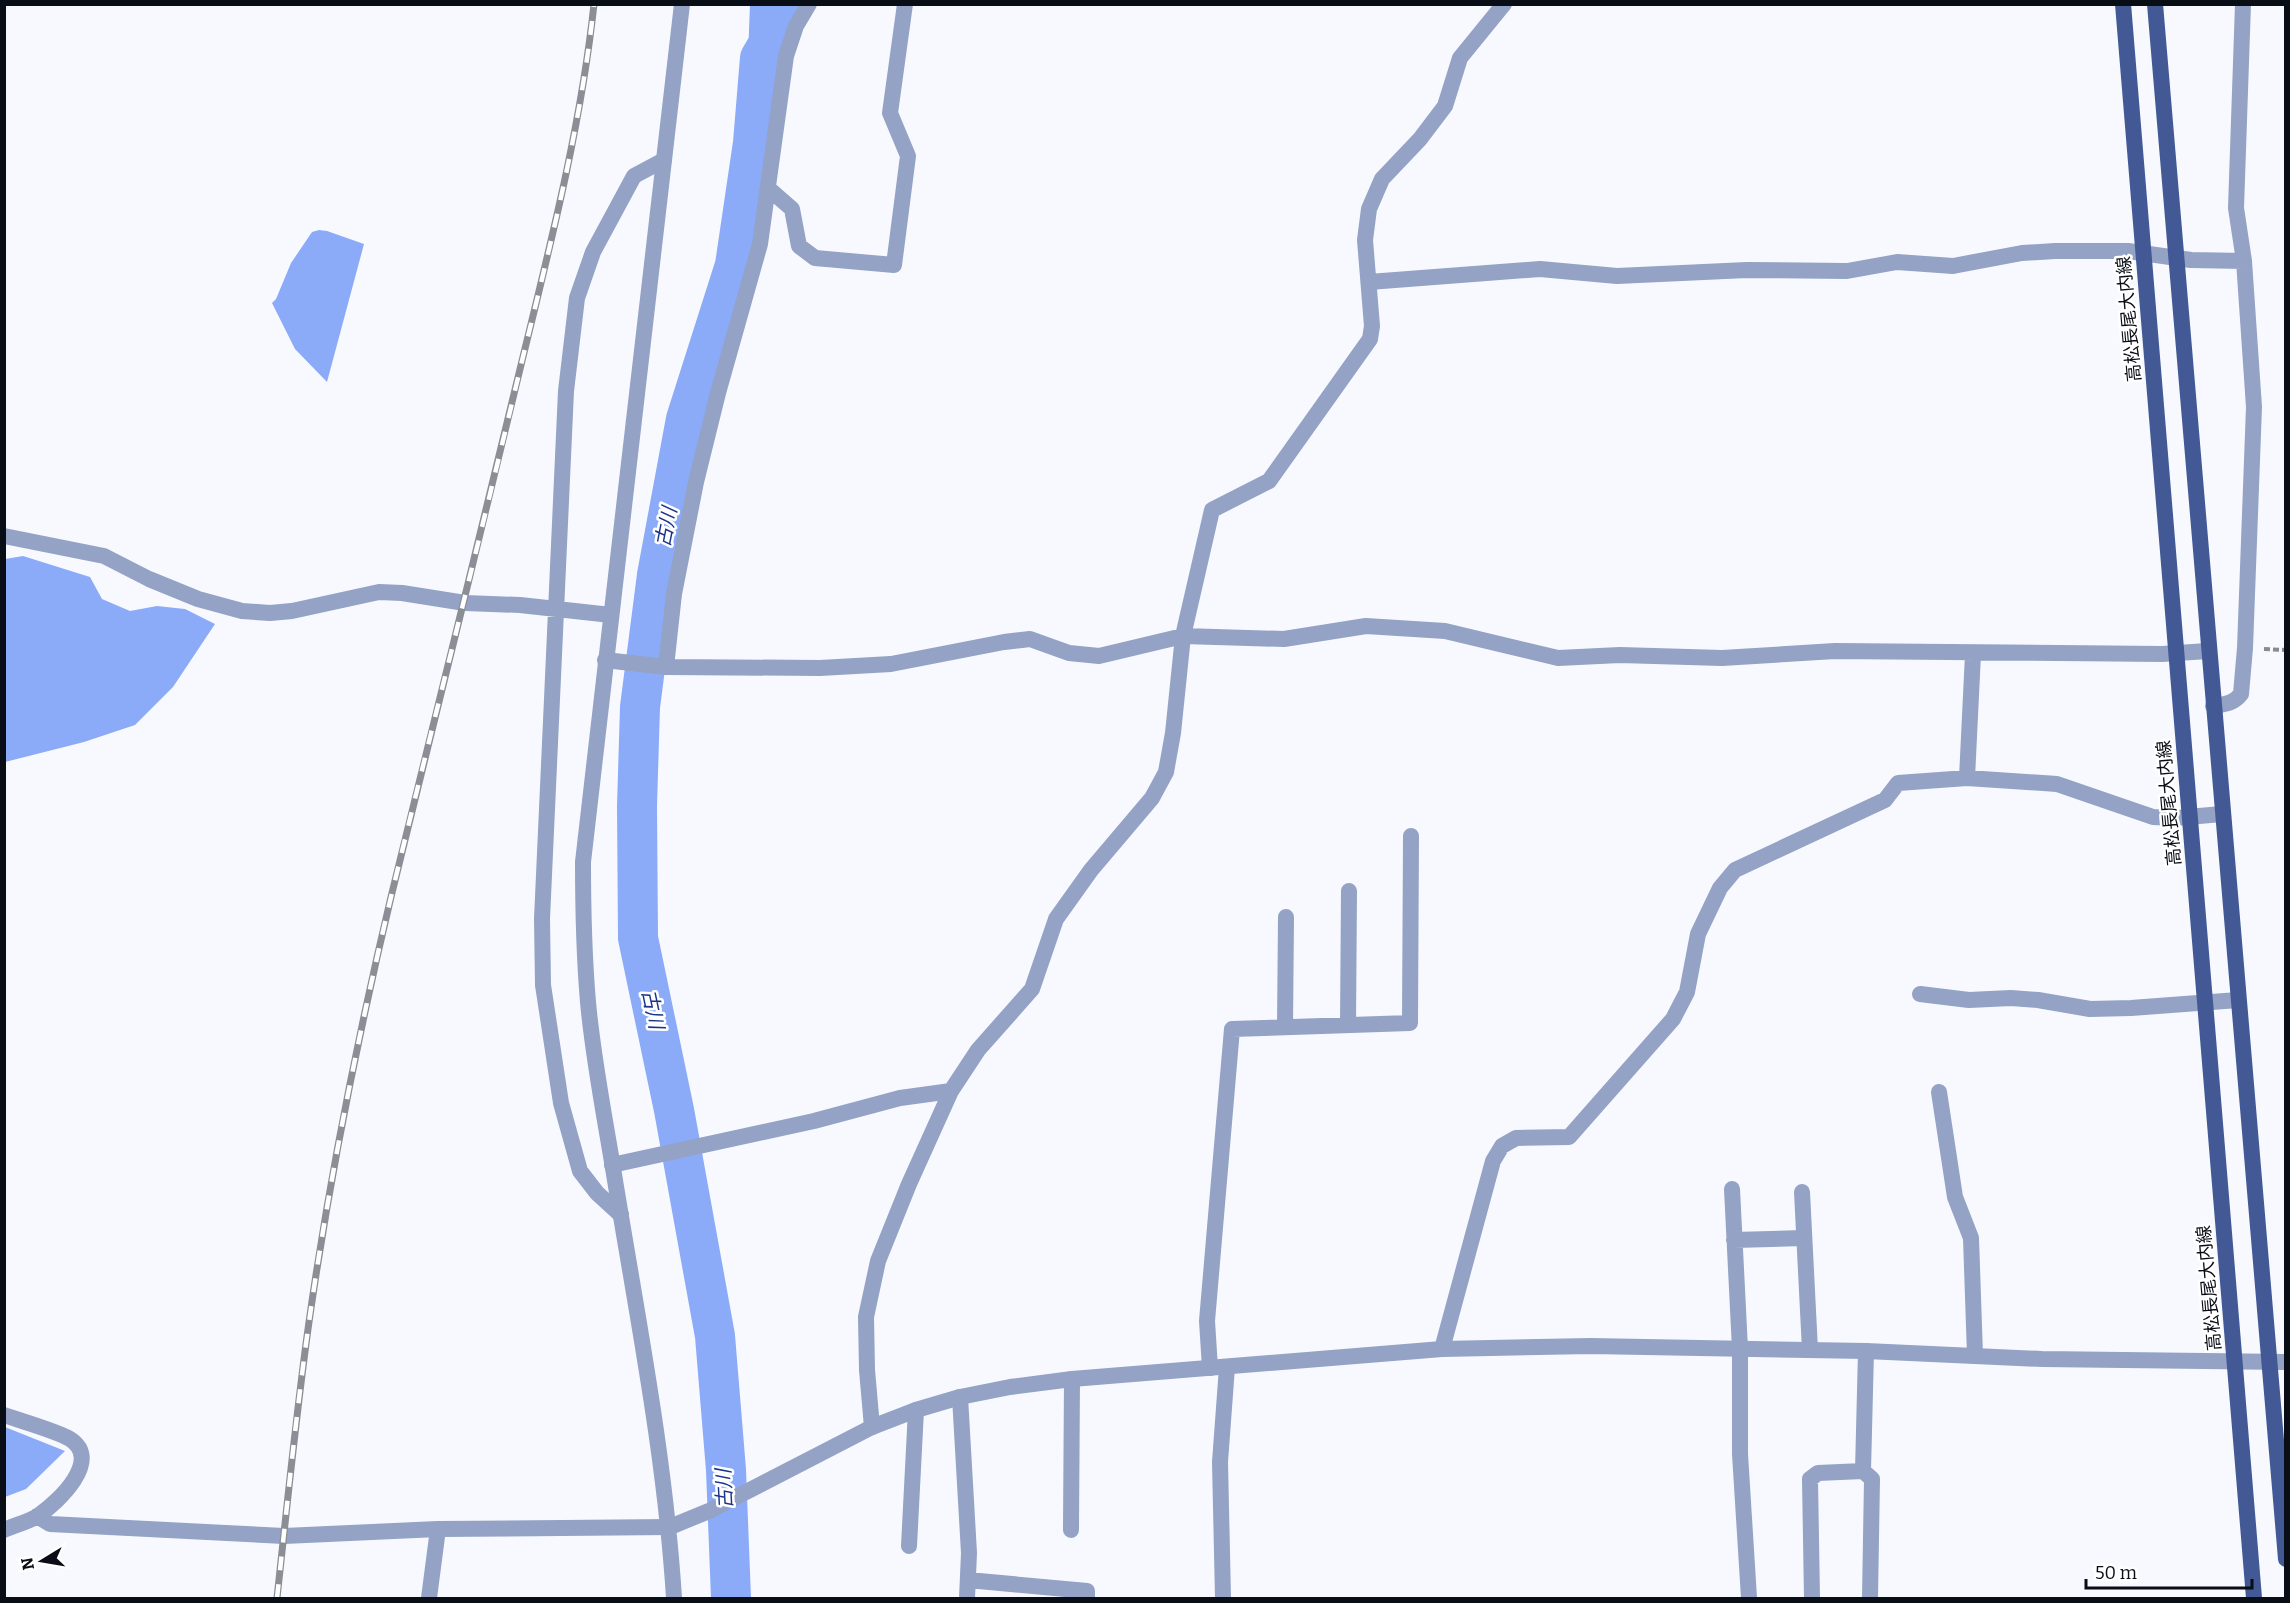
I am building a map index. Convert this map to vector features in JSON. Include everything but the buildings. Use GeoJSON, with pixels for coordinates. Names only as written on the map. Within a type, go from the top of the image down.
{"type":"FeatureCollection","features":[{"type":"Feature","properties":{"kind":"main road","name":"高松長尾大内線"},"geometry":{"type":"LineString","coordinates":[[2123,4],[2254,1599]]}},
{"type":"Feature","properties":{"kind":"main road"},"geometry":{"type":"LineString","coordinates":[[2155,4],[2238,1000],[2278,1362],[2286,1559]]}},
{"type":"Feature","properties":{"kind":"street"},"geometry":{"type":"LineString","coordinates":[[674,1599],[670,1527],[662,1464],[588,1005],[583,932],[583,862],[682,4]]}},
{"type":"Feature","properties":{"kind":"street"},"geometry":{"type":"LineString","coordinates":[[663,667],[674,594],[696,482],[718,393],[760,244],[786,56],[796,27],[809,4]]}},
{"type":"Feature","properties":{"kind":"street"},"geometry":{"type":"LineString","coordinates":[[768,188],[792,208],[799,246],[815,258],[894,264],[908,156],[890,113],[905,4]]}},
{"type":"Feature","properties":{"kind":"street"},"geometry":{"type":"LineString","coordinates":[[872,1427],[867,1370],[867,1317],[878,1261],[909,1184],[951,1091],[978,1050],[1032,989],[1056,920],[1091,870],[1152,798],[1166,772],[1173,733],[1183,636],[1212,510],[1269,481],[1370,339],[1372,326],[1365,240],[1369,209],[1382,179],[1420,139],[1445,106],[1460,58],[1504,4]]}},
{"type":"Feature","properties":{"kind":"street"},"geometry":{"type":"LineString","coordinates":[[2213,706],[2229,704],[2241,694],[2245,648],[2254,407],[2244,261],[2236,208],[2243,4]]}},
{"type":"Feature","properties":{"kind":"street"},"geometry":{"type":"LineString","coordinates":[[621,1215],[597,1193],[580,1171],[561,1103],[543,985],[542,919],[566,391],[578,298],[593,252],[634,176],[664,160]]}},
{"type":"Feature","properties":{"kind":"street"},"geometry":{"type":"LineString","coordinates":[[1369,282],[1530,270],[1617,276],[1747,270],[1846,271],[1897,262],[1953,266],[2022,253],[2128,251],[2176,258],[2244,261]]}},
{"type":"Feature","properties":{"kind":"street"},"geometry":{"type":"LineString","coordinates":[[4,536],[104,556],[149,579],[198,599],[242,611],[270,613],[292,611],[379,592],[402,593],[465,603],[520,605],[610,615]]}},
{"type":"Feature","properties":{"kind":"street"},"geometry":{"type":"LineString","coordinates":[[605,660],[663,667],[820,668],[891,664],[1030,639],[1069,653],[1099,656],[1183,636],[1284,639],[1366,626],[1445,631],[1558,658],[1620,655],[1722,658],[1835,651],[1973,654],[2208,651]]}},
{"type":"Feature","properties":{"kind":"street"},"geometry":{"type":"LineString","coordinates":[[1967,778],[1973,654]]}},
{"type":"Feature","properties":{"kind":"street"},"geometry":{"type":"LineString","coordinates":[[1442,1349],[1493,1161],[1502,1146],[1516,1138],[1569,1137],[1673,1019],[1687,992],[1698,933],[1720,888],[1734,870],[1885,800],[1898,783],[1967,778],[2057,783],[2144,814],[2162,818],[2222,814]]}},
{"type":"Feature","properties":{"kind":"street"},"geometry":{"type":"LineString","coordinates":[[1210,1368],[1207,1321],[1232,1029],[1410,1023],[1411,837]]}},
{"type":"Feature","properties":{"kind":"street"},"geometry":{"type":"LineString","coordinates":[[1348,1025],[1349,891]]}},
{"type":"Feature","properties":{"kind":"street"},"geometry":{"type":"LineString","coordinates":[[1286,917],[1286,1027]]}},
{"type":"Feature","properties":{"kind":"street"},"geometry":{"type":"LineString","coordinates":[[1920,994],[1969,1000],[2011,998],[2038,1000],[2090,1009],[2238,1000]]}},
{"type":"Feature","properties":{"kind":"street"},"geometry":{"type":"LineString","coordinates":[[612,1165],[814,1121],[900,1098],[951,1091]]}},
{"type":"Feature","properties":{"kind":"street"},"geometry":{"type":"LineString","coordinates":[[1939,1092],[1955,1197],[1971,1238],[1975,1355]]}},
{"type":"Feature","properties":{"kind":"street"},"geometry":{"type":"LineString","coordinates":[[1732,1189],[1740,1349],[1740,1454],[1749,1599]]}},
{"type":"Feature","properties":{"kind":"street"},"geometry":{"type":"LineString","coordinates":[[1802,1192],[1810,1350]]}},
{"type":"Feature","properties":{"kind":"street"},"geometry":{"type":"LineString","coordinates":[[1734,1240],[1804,1238]]}},
{"type":"Feature","properties":{"kind":"street"},"geometry":{"type":"LineString","coordinates":[[37,1516],[51,1524],[284,1536],[438,1528],[670,1527],[709,1511],[872,1427],[916,1410],[960,1397],[1010,1387],[1072,1379],[1442,1349],[1591,1346],[1866,1351],[2042,1359],[2278,1362]]}},
{"type":"Feature","properties":{"kind":"street"},"geometry":{"type":"LineString","coordinates":[[1863,1471],[1866,1351]]}},
{"type":"Feature","properties":{"kind":"street"},"geometry":{"type":"LineString","coordinates":[[1223,1599],[1220,1462],[1227,1367]]}},
{"type":"Feature","properties":{"kind":"street"},"geometry":{"type":"LineString","coordinates":[[1071,1530],[1072,1379]]}},
{"type":"Feature","properties":{"kind":"street"},"geometry":{"type":"LineString","coordinates":[[960,1397],[969,1553],[967,1599]]}},
{"type":"Feature","properties":{"kind":"street"},"geometry":{"type":"LineString","coordinates":[[909,1546],[916,1410]]}},
{"type":"Feature","properties":{"kind":"street"},"geometry":{"type":"LineString","coordinates":[[4,1415],[70,1439],[80,1449],[82,1466],[63,1495],[37,1516],[4,1530]]}},
{"type":"Feature","properties":{"kind":"street"},"geometry":{"type":"LineString","coordinates":[[1812,1599],[1810,1479],[1818,1473],[1863,1471],[1872,1479],[1870,1599]]}},
{"type":"Feature","properties":{"kind":"street"},"geometry":{"type":"LineString","coordinates":[[429,1599],[438,1528]]}},
{"type":"Feature","properties":{"kind":"street"},"geometry":{"type":"LineString","coordinates":[[968,1580],[1087,1591],[1087,1599]]}},
{"type":"Feature","properties":{"kind":"water"},"geometry":{"type":"Polygon","coordinates":[[[319,230],[364,244],[327,382],[295,349],[272,303],[276,299],[291,263],[312,232],[319,230]]]}},
{"type":"Feature","properties":{"kind":"water"},"geometry":{"type":"Polygon","coordinates":[[[23,556],[90,577],[102,599],[130,611],[157,606],[185,609],[215,624],[173,687],[135,725],[84,742],[5,762],[5,559],[23,556]]]}},
{"type":"Feature","properties":{"kind":"water"},"geometry":{"type":"Polygon","coordinates":[[[5,1427],[65,1451],[26,1489],[5,1497],[5,1427]]]}},
{"type":"Feature","properties":{"kind":"waterway"},"geometry":{"type":"LineString","coordinates":[[760,58],[762,4]]}},
{"type":"Feature","properties":{"kind":"waterway","name":"古川"},"geometry":{"type":"LineString","coordinates":[[731,1598],[726,1470],[715,1336],[674,1110],[638,938],[637,806],[640,707],[657,575],[686,419],[735,265],[753,143],[760,58],[792,4]]}},
{"type":"Feature","properties":{"kind":"railway"},"geometry":{"type":"LineString","coordinates":[[277,1598],[309,1322],[345,1109],[391,897],[553,231],[573,140],[594,4]]}}]}
